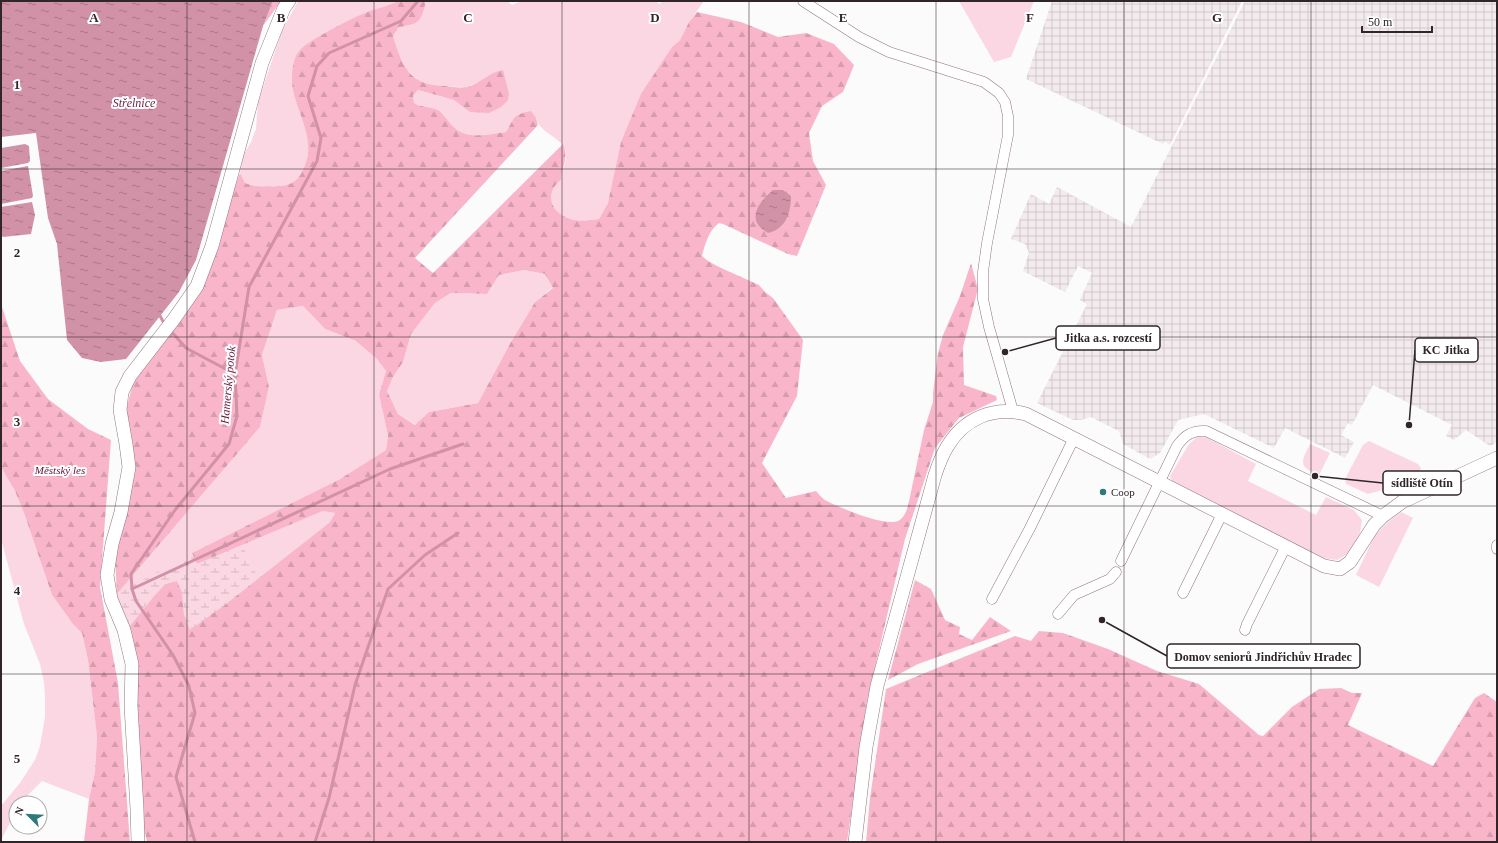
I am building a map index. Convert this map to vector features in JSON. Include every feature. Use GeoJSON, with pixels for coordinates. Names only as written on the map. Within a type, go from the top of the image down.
{"type":"FeatureCollection","features":[{"type":"Feature","properties":{"kind":"street"},"geometry":{"type":"LineString","coordinates":[[138,842],[130,706],[132,664],[124,630],[112,599],[107,576],[112,544],[121,512],[129,467],[120,410],[122,392],[130,376],[174,319],[197,286],[212,246],[262,63],[288,1]]}},
{"type":"Feature","properties":{"kind":"street"},"geometry":{"type":"LineString","coordinates":[[803,1],[889,52],[984,82],[994,89],[1005,102],[1008,116],[1008,135],[987,243],[983,272],[983,299],[989,327],[1014,411]]}},
{"type":"Feature","properties":{"kind":"street"},"geometry":{"type":"LineString","coordinates":[[855,842],[866,747],[877,686],[935,475],[946,448],[954,436],[968,423],[979,417],[996,412],[1014,411],[1026,414],[1324,566],[1340,569],[1350,562],[1368,532],[1382,516],[1402,502],[1497,458]]}},
{"type":"Feature","properties":{"kind":"street"},"geometry":{"type":"LineString","coordinates":[[1121,562],[1177,446],[1184,437],[1198,430],[1206,431],[1382,516]]}},
{"type":"Feature","properties":{"kind":"street"},"geometry":{"type":"LineString","coordinates":[[992,599],[1034,521],[1074,438]]}},
{"type":"Feature","properties":{"kind":"street"},"geometry":{"type":"LineString","coordinates":[[1183,594],[1222,514]]}},
{"type":"Feature","properties":{"kind":"street"},"geometry":{"type":"LineString","coordinates":[[1497,545],[1497,550]]}},
{"type":"Feature","properties":{"kind":"street"},"geometry":{"type":"LineString","coordinates":[[1245,630],[1246,624],[1283,552]]}},
{"type":"Feature","properties":{"kind":"street"},"geometry":{"type":"LineString","coordinates":[[1058,614],[1074,595],[1110,579],[1116,572]]}},
{"type":"Feature","properties":{"kind":"shaded area"},"geometry":{"type":"Polygon","coordinates":[[[1052,1],[1242,1],[1170,145],[1164,141],[1163,144],[1026,79],[1052,1]]]}},
{"type":"Feature","properties":{"kind":"shaded area"},"geometry":{"type":"Polygon","coordinates":[[[1245,1],[1497,1],[1497,442],[1490,446],[1466,430],[1454,440],[1446,436],[1452,425],[1373,385],[1352,425],[1348,423],[1341,435],[1354,442],[1345,458],[1285,428],[1274,448],[1204,414],[1178,420],[1160,453],[1150,459],[1123,444],[1119,431],[1091,417],[1081,420],[1073,420],[1037,403],[1087,304],[1080,300],[1092,273],[1078,266],[1065,292],[1023,271],[1029,253],[1025,244],[1011,239],[1031,194],[1049,204],[1057,187],[1131,227],[1245,1]]]}},
{"type":"Feature","properties":{"kind":"green space"},"geometry":{"type":"Polygon","coordinates":[[[273,1],[281,1],[263,26],[273,1]]]}},
{"type":"Feature","properties":{"kind":"green space"},"geometry":{"type":"Polygon","coordinates":[[[298,1],[399,1],[299,111],[306,127],[308,143],[306,164],[300,176],[291,184],[279,186],[255,186],[245,183],[240,173],[243,156],[256,129],[258,102],[282,31],[298,1]]]}},
{"type":"Feature","properties":{"kind":"green space"},"geometry":{"type":"Polygon","coordinates":[[[399,1],[426,1],[421,17],[415,23],[399,27],[393,36],[404,65],[416,78],[433,85],[467,87],[493,73],[503,70],[509,94],[508,100],[501,107],[489,113],[470,112],[454,100],[418,90],[413,95],[414,103],[438,110],[455,128],[466,134],[486,135],[506,132],[517,116],[531,111],[536,118],[538,125],[415,258],[433,273],[563,144],[565,149],[565,158],[561,180],[552,191],[551,196],[554,207],[564,216],[574,220],[599,219],[608,203],[621,142],[641,94],[672,47],[680,40],[689,22],[697,12],[741,22],[778,37],[806,33],[834,44],[854,65],[843,92],[822,106],[809,133],[813,161],[826,185],[797,256],[788,254],[719,223],[710,233],[702,256],[719,267],[759,285],[773,298],[803,340],[797,396],[762,463],[786,498],[816,491],[824,499],[831,503],[873,519],[892,522],[898,521],[903,517],[908,506],[924,430],[933,402],[938,353],[943,335],[960,296],[971,263],[978,289],[963,347],[964,385],[996,396],[997,400],[959,418],[935,448],[905,539],[867,701],[847,842],[147,842],[142,819],[127,629],[165,584],[177,581],[182,592],[184,615],[222,607],[330,522],[335,513],[323,511],[197,564],[192,553],[340,479],[386,450],[388,436],[379,394],[386,371],[377,359],[356,341],[325,329],[303,306],[277,310],[262,355],[269,387],[260,427],[117,594],[115,558],[122,517],[126,410],[136,372],[209,256],[240,173],[245,183],[269,187],[289,184],[295,181],[302,172],[308,151],[308,141],[292,86],[293,66],[297,54],[306,44],[337,26],[370,11],[399,1]],[[524,270],[499,275],[487,294],[451,293],[435,303],[411,334],[403,362],[393,377],[387,391],[398,414],[415,425],[429,412],[478,403],[511,342],[535,302],[553,288],[545,274],[524,270]]]}},
{"type":"Feature","properties":{"kind":"green space"},"geometry":{"type":"Polygon","coordinates":[[[426,1],[507,1],[512,5],[522,1],[655,1],[660,4],[662,1],[704,1],[689,22],[680,40],[672,47],[621,142],[608,203],[599,219],[574,220],[564,216],[554,207],[551,196],[552,191],[561,180],[566,159],[566,152],[561,143],[542,128],[536,118],[509,127],[506,132],[473,135],[460,132],[438,110],[414,103],[413,94],[418,90],[454,100],[471,112],[488,76],[481,81],[466,87],[434,86],[422,83],[407,70],[398,53],[393,36],[399,27],[411,25],[425,5],[426,1]]]}},
{"type":"Feature","properties":{"kind":"green space"},"geometry":{"type":"Polygon","coordinates":[[[959,1],[1034,1],[1011,57],[994,62],[959,1]]]}},
{"type":"Feature","properties":{"kind":"green space"},"geometry":{"type":"Polygon","coordinates":[[[524,270],[545,274],[553,287],[535,302],[511,342],[478,403],[429,412],[416,425],[398,414],[387,391],[393,377],[403,362],[411,334],[435,303],[451,293],[487,294],[499,275],[524,270]]]}},
{"type":"Feature","properties":{"kind":"green space","name":"Městský les"},"geometry":{"type":"Polygon","coordinates":[[[1,304],[20,361],[48,399],[88,429],[111,440],[100,587],[118,683],[130,842],[84,842],[89,799],[95,772],[97,737],[88,660],[82,633],[73,624],[52,595],[24,513],[15,491],[1,467],[1,304]]]}},
{"type":"Feature","properties":{"kind":"green space"},"geometry":{"type":"Polygon","coordinates":[[[303,306],[325,329],[356,341],[377,359],[386,371],[379,394],[388,436],[386,450],[340,479],[192,553],[197,564],[323,511],[335,513],[330,522],[222,607],[190,630],[165,584],[153,597],[117,594],[260,427],[269,387],[262,355],[277,310],[303,306]]]}},
{"type":"Feature","properties":{"kind":"green space"},"geometry":{"type":"Polygon","coordinates":[[[1197,437],[1206,437],[1256,464],[1248,481],[1316,515],[1326,497],[1354,510],[1362,520],[1360,533],[1350,553],[1337,560],[1322,558],[1172,482],[1170,476],[1189,444],[1197,437]]]}},
{"type":"Feature","properties":{"kind":"green space"},"geometry":{"type":"Polygon","coordinates":[[[1369,441],[1418,464],[1421,468],[1420,470],[1383,490],[1368,494],[1346,484],[1345,479],[1363,445],[1369,441]]]}},
{"type":"Feature","properties":{"kind":"green space"},"geometry":{"type":"Polygon","coordinates":[[[1310,444],[1330,453],[1319,475],[1307,469],[1303,463],[1310,444]]]}},
{"type":"Feature","properties":{"kind":"green space"},"geometry":{"type":"Polygon","coordinates":[[[1,467],[15,491],[24,513],[52,595],[73,624],[82,633],[88,660],[97,737],[95,772],[89,799],[42,781],[28,795],[10,795],[35,760],[40,746],[45,717],[45,697],[44,682],[40,664],[24,624],[1,539],[1,467]]]}},
{"type":"Feature","properties":{"kind":"green space"},"geometry":{"type":"Polygon","coordinates":[[[1401,512],[1413,518],[1379,587],[1356,575],[1375,535],[1401,512]]]}},
{"type":"Feature","properties":{"kind":"green space"},"geometry":{"type":"Polygon","coordinates":[[[242,545],[258,578],[222,607],[190,630],[184,615],[182,592],[177,581],[165,584],[127,629],[117,594],[192,553],[197,564],[242,545]]]}},
{"type":"Feature","properties":{"kind":"green space"},"geometry":{"type":"Polygon","coordinates":[[[915,580],[931,589],[945,620],[960,627],[959,634],[972,640],[990,617],[1011,631],[918,664],[888,680],[915,580]]]}},
{"type":"Feature","properties":{"kind":"green space"},"geometry":{"type":"Polygon","coordinates":[[[1039,631],[1063,633],[1108,649],[1157,671],[1199,684],[1259,735],[1263,736],[1292,707],[1319,689],[1341,688],[1352,693],[1362,693],[1348,725],[1433,766],[1475,698],[1484,693],[1497,702],[1497,842],[866,842],[870,798],[886,689],[1015,636],[1031,641],[1039,631]]]}},
{"type":"Feature","properties":{"kind":"green space"},"geometry":{"type":"Polygon","coordinates":[[[8,798],[8,826],[1,840],[1,806],[8,798]]]}},
{"type":"Feature","properties":{"kind":"water","name":"Střelnice"},"geometry":{"type":"Polygon","coordinates":[[[1,1],[273,1],[263,26],[196,260],[179,292],[126,359],[101,362],[82,358],[67,340],[57,244],[48,218],[36,133],[1,137],[1,1]]]}},
{"type":"Feature","properties":{"kind":"water"},"geometry":{"type":"Polygon","coordinates":[[[25,144],[29,146],[30,161],[28,163],[1,168],[1,148],[25,144]]]}},
{"type":"Feature","properties":{"kind":"water"},"geometry":{"type":"Polygon","coordinates":[[[28,166],[33,196],[32,198],[1,204],[1,171],[28,166]]]}},
{"type":"Feature","properties":{"kind":"water"},"geometry":{"type":"Polygon","coordinates":[[[773,190],[783,190],[791,196],[791,202],[788,214],[783,224],[774,231],[768,233],[757,223],[756,212],[763,200],[773,190]]]}},
{"type":"Feature","properties":{"kind":"water"},"geometry":{"type":"Polygon","coordinates":[[[32,202],[35,215],[31,234],[3,237],[1,235],[1,207],[32,202]]]}},
{"type":"Feature","properties":{"kind":"waterway","name":"Hamerský potok"},"geometry":{"type":"LineString","coordinates":[[195,842],[176,777],[195,713],[189,686],[173,655],[136,601],[132,589],[131,574],[175,510],[229,444],[237,416],[235,374],[249,287],[317,161],[321,138],[308,96],[317,66],[329,53],[401,21],[418,1]]}},
{"type":"Feature","properties":{"kind":"waterway"},"geometry":{"type":"LineString","coordinates":[[159,314],[165,325]]}},
{"type":"Feature","properties":{"kind":"waterway"},"geometry":{"type":"LineString","coordinates":[[170,330],[186,348],[235,374]]}},
{"type":"Feature","properties":{"kind":"waterway"},"geometry":{"type":"LineString","coordinates":[[132,589],[390,469],[463,444]]}},
{"type":"Feature","properties":{"kind":"waterway"},"geometry":{"type":"LineString","coordinates":[[315,842],[329,798],[355,685],[388,589],[425,555],[458,533]]}},
{"type":"Feature","properties":{"kind":"place","name":"Jitka a.s. rozcestí"},"geometry":{"type":"Point","coordinates":[1005,352]}},
{"type":"Feature","properties":{"kind":"place","name":"KC Jitka"},"geometry":{"type":"Point","coordinates":[1409,425]}},
{"type":"Feature","properties":{"kind":"place","name":"sídliště Otín"},"geometry":{"type":"Point","coordinates":[1315,476]}},
{"type":"Feature","properties":{"kind":"place","name":"Coop"},"geometry":{"type":"Point","coordinates":[1103,492]}},
{"type":"Feature","properties":{"kind":"place","name":"Domov seniorů Jindřichův Hradec"},"geometry":{"type":"Point","coordinates":[1102,620]}}]}
